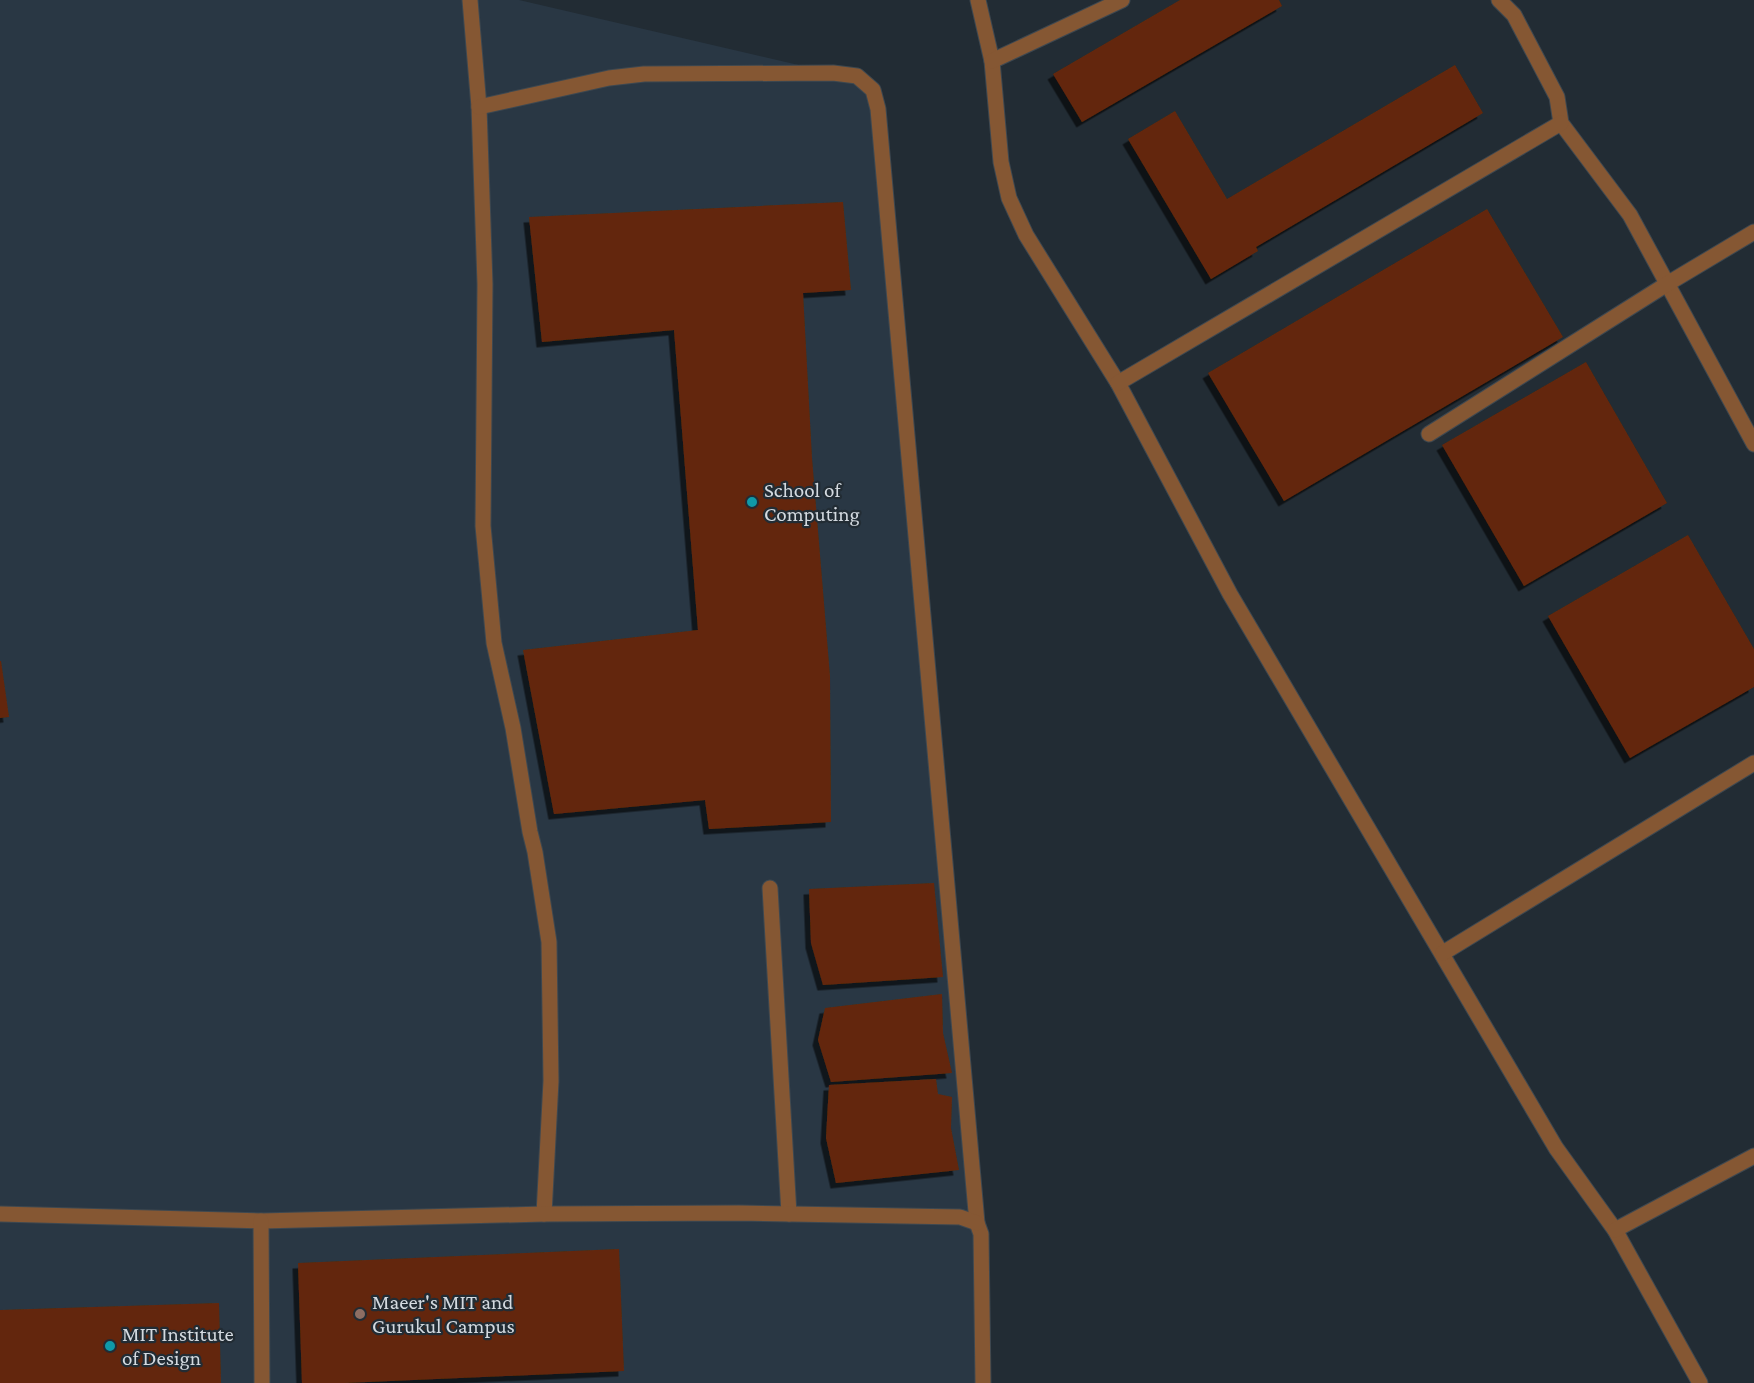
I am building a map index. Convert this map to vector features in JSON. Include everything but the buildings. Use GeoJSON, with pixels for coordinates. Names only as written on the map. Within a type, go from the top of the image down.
{"type":"FeatureCollection","features":[{"type":"Feature","properties":{"kind":"lane"},"geometry":{"type":"LineString","coordinates":[[470,0],[479,107],[485,284],[483,526],[494,643],[513,728],[536,852],[549,942],[551,1081],[544,1214]]}},
{"type":"Feature","properties":{"kind":"lane"},"geometry":{"type":"LineString","coordinates":[[978,0],[992,61],[1000,162],[1009,198],[1026,235],[1118,383],[1230,594],[1443,952],[1556,1148],[1615,1230],[1700,1383]]}},
{"type":"Feature","properties":{"kind":"lane"},"geometry":{"type":"LineString","coordinates":[[992,61],[1122,0]]}},
{"type":"Feature","properties":{"kind":"lane"},"geometry":{"type":"LineString","coordinates":[[1499,0],[1514,15],[1557,98],[1561,123],[1630,215],[1754,444]]}},
{"type":"Feature","properties":{"kind":"lane"},"geometry":{"type":"LineString","coordinates":[[479,107],[609,78],[644,74],[833,73],[857,76],[873,90],[878,109],[977,1223],[981,1234],[983,1383]]}},
{"type":"Feature","properties":{"kind":"lane"},"geometry":{"type":"LineString","coordinates":[[1118,383],[1561,123]]}},
{"type":"Feature","properties":{"kind":"lane"},"geometry":{"type":"LineString","coordinates":[[1429,434],[1754,232]]}},
{"type":"Feature","properties":{"kind":"lane"},"geometry":{"type":"LineString","coordinates":[[1443,952],[1754,763]]}},
{"type":"Feature","properties":{"kind":"lane"},"geometry":{"type":"LineString","coordinates":[[770,888],[789,1214]]}},
{"type":"Feature","properties":{"kind":"lane"},"geometry":{"type":"LineString","coordinates":[[1615,1230],[1754,1156]]}},
{"type":"Feature","properties":{"kind":"lane"},"geometry":{"type":"LineString","coordinates":[[0,1214],[261,1221],[544,1214],[789,1214],[960,1217],[977,1223]]}},
{"type":"Feature","properties":{"kind":"lane"},"geometry":{"type":"LineString","coordinates":[[261,1221],[262,1383]]}},
{"type":"Feature","properties":{"kind":"shaded area"},"geometry":{"type":"Polygon","coordinates":[[[0,0],[519,0],[833,73],[873,90],[977,1223],[983,1383],[0,1383],[0,0]]]}},
{"type":"Feature","properties":{"kind":"place","name":"School of Computing"},"geometry":{"type":"Point","coordinates":[752,502]}},
{"type":"Feature","properties":{"kind":"place","name":"Maeer's MIT and Gurukul Campus"},"geometry":{"type":"Point","coordinates":[360,1314]}},
{"type":"Feature","properties":{"kind":"place","name":"MIT Institute of Design"},"geometry":{"type":"Point","coordinates":[110,1346]}}]}
